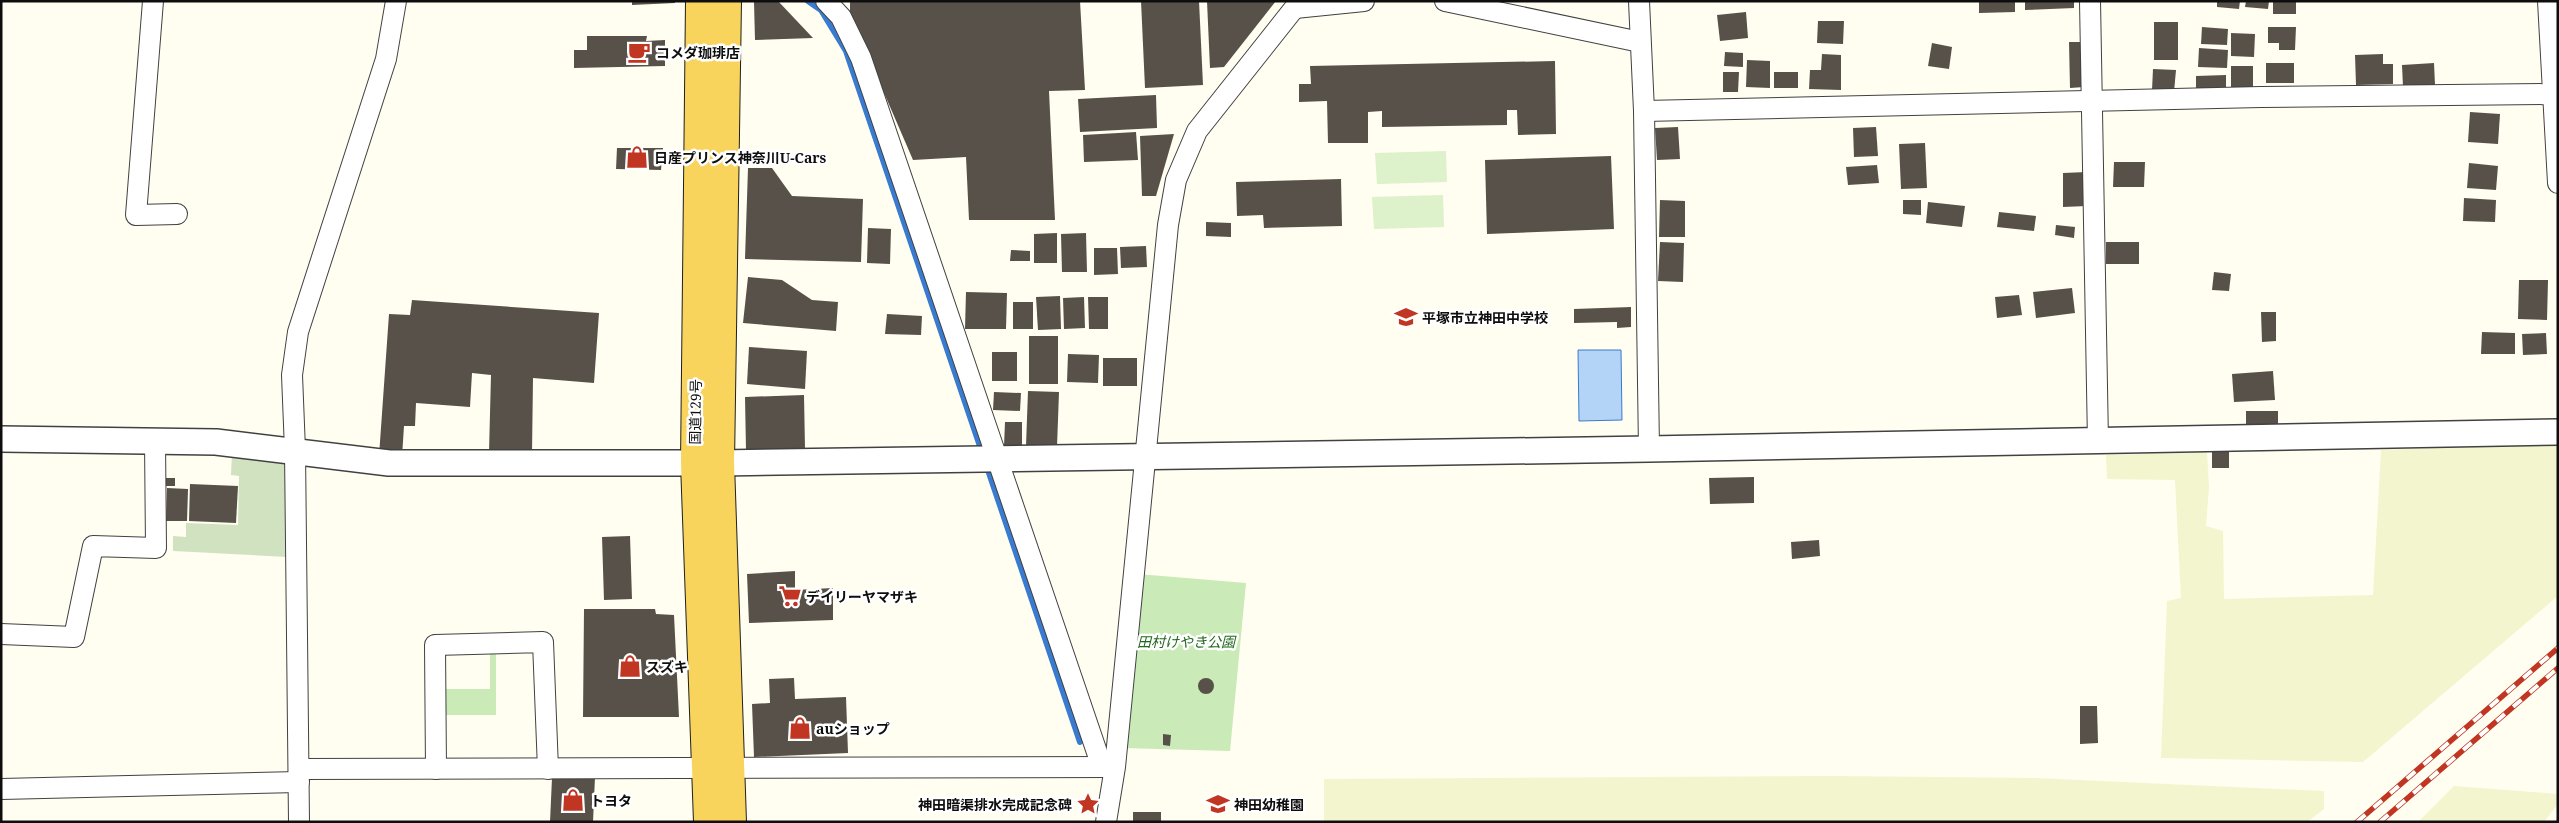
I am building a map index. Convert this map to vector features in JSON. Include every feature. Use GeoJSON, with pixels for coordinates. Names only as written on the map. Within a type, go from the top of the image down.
{"type":"FeatureCollection","features":[{"type":"Feature","properties":{"kind":"highway","name":"国道129号"},"geometry":{"type":"LineString","coordinates":[[700,1],[707,463],[718,769],[732,822]]}},
{"type":"Feature","properties":{"kind":"highway","name":"国道129号"},"geometry":{"type":"LineString","coordinates":[[707,463],[727,1]]}},
{"type":"Feature","properties":{"kind":"highway","name":"国道129号"},"geometry":{"type":"LineString","coordinates":[[708,822],[718,769]]}},
{"type":"Feature","properties":{"kind":"street"},"geometry":{"type":"LineString","coordinates":[[153,1],[136,215],[177,214]]}},
{"type":"Feature","properties":{"kind":"street"},"geometry":{"type":"LineString","coordinates":[[299,822],[295,450],[292,375],[298,332],[386,59],[396,1]]}},
{"type":"Feature","properties":{"kind":"street"},"geometry":{"type":"LineString","coordinates":[[826,1],[841,17],[861,58],[997,458],[1108,767]]}},
{"type":"Feature","properties":{"kind":"street"},"geometry":{"type":"LineString","coordinates":[[1106,822],[1108,767],[1146,455],[1168,225],[1176,180],[1197,130],[1298,5],[1364,1]]}},
{"type":"Feature","properties":{"kind":"street"},"geometry":{"type":"LineString","coordinates":[[1445,1],[1640,42]]}},
{"type":"Feature","properties":{"kind":"street"},"geometry":{"type":"LineString","coordinates":[[1639,1],[1644,111],[1649,449]]}},
{"type":"Feature","properties":{"kind":"street"},"geometry":{"type":"LineString","coordinates":[[2090,1],[2094,101],[2098,442]]}},
{"type":"Feature","properties":{"kind":"street"},"geometry":{"type":"LineString","coordinates":[[2548,1],[2558,183]]}},
{"type":"Feature","properties":{"kind":"street"},"geometry":{"type":"LineString","coordinates":[[1644,111],[2094,101],[2553,94]]}},
{"type":"Feature","properties":{"kind":"street"},"geometry":{"type":"LineString","coordinates":[[1,439],[216,442],[295,450],[389,463],[707,463],[2098,442],[2558,432]]}},
{"type":"Feature","properties":{"kind":"street"},"geometry":{"type":"LineString","coordinates":[[1,634],[74,637],[93,546],[156,548],[156,441]]}},
{"type":"Feature","properties":{"kind":"street"},"geometry":{"type":"LineString","coordinates":[[436,769],[435,645],[543,642],[548,769]]}},
{"type":"Feature","properties":{"kind":"street"},"geometry":{"type":"LineString","coordinates":[[1,789],[436,769],[1108,767]]}},
{"type":"Feature","properties":{"kind":"green space"},"geometry":{"type":"Polygon","coordinates":[[[1446,151],[1447,182],[1377,184],[1375,153],[1446,151]]]}},
{"type":"Feature","properties":{"kind":"green space"},"geometry":{"type":"Polygon","coordinates":[[[1443,195],[1444,227],[1374,229],[1372,197],[1443,195]]]}},
{"type":"Feature","properties":{"kind":"green space"},"geometry":{"type":"Polygon","coordinates":[[[2558,443],[2558,596],[2363,762],[2161,758],[2167,601],[2181,598],[2175,480],[2107,479],[2106,455],[2207,452],[2209,487],[2206,526],[2223,531],[2224,599],[2373,595],[2381,450],[2558,443]]]}},
{"type":"Feature","properties":{"kind":"green space"},"geometry":{"type":"Polygon","coordinates":[[[232,453],[285,463],[287,557],[173,551],[173,536],[186,537],[186,523],[238,525],[239,476],[231,475],[232,453]]]}},
{"type":"Feature","properties":{"kind":"green space","name":"田村けやき公園"},"geometry":{"type":"Polygon","coordinates":[[[1138,574],[1246,583],[1230,751],[1122,748],[1138,574]]]}},
{"type":"Feature","properties":{"kind":"green space"},"geometry":{"type":"Polygon","coordinates":[[[490,650],[496,650],[496,715],[438,715],[438,689],[490,689],[490,650]]]}},
{"type":"Feature","properties":{"kind":"green space"},"geometry":{"type":"Polygon","coordinates":[[[1833,776],[2035,778],[2324,791],[2324,809],[2307,822],[1324,822],[1324,779],[1833,776]]]}},
{"type":"Feature","properties":{"kind":"green space"},"geometry":{"type":"Polygon","coordinates":[[[2454,786],[2558,794],[2558,804],[2544,822],[2418,822],[2454,786]]]}},
{"type":"Feature","properties":{"kind":"water"},"geometry":{"type":"Polygon","coordinates":[[[1578,350],[1621,350],[1622,420],[1579,421],[1578,350]]]}},
{"type":"Feature","properties":{"kind":"building"},"geometry":{"type":"Polygon","coordinates":[[[632,1],[675,1],[675,3],[632,5],[632,1]]]}},
{"type":"Feature","properties":{"kind":"building"},"geometry":{"type":"Polygon","coordinates":[[[778,1],[813,38],[755,40],[754,2],[778,1]]]}},
{"type":"Feature","properties":{"kind":"building"},"geometry":{"type":"Polygon","coordinates":[[[850,1],[1080,1],[1085,90],[1049,91],[1055,220],[969,220],[966,157],[913,160],[850,14],[850,1]]]}},
{"type":"Feature","properties":{"kind":"building"},"geometry":{"type":"Polygon","coordinates":[[[1141,1],[1199,1],[1203,85],[1145,88],[1141,1]]]}},
{"type":"Feature","properties":{"kind":"building"},"geometry":{"type":"Polygon","coordinates":[[[1207,1],[1276,1],[1224,67],[1210,68],[1207,1]]]}},
{"type":"Feature","properties":{"kind":"building"},"geometry":{"type":"Polygon","coordinates":[[[1979,1],[2015,1],[2015,12],[1979,13],[1979,1]]]}},
{"type":"Feature","properties":{"kind":"building"},"geometry":{"type":"Polygon","coordinates":[[[2025,1],[2074,1],[2074,8],[2025,10],[2025,1]]]}},
{"type":"Feature","properties":{"kind":"building"},"geometry":{"type":"Polygon","coordinates":[[[2217,1],[2240,1],[2239,9],[2217,7],[2217,1]]]}},
{"type":"Feature","properties":{"kind":"building"},"geometry":{"type":"Polygon","coordinates":[[[2246,1],[2269,1],[2268,9],[2245,7],[2246,1]]]}},
{"type":"Feature","properties":{"kind":"building"},"geometry":{"type":"Polygon","coordinates":[[[2273,1],[2296,1],[2296,14],[2273,14],[2273,1]]]}},
{"type":"Feature","properties":{"kind":"building"},"geometry":{"type":"Polygon","coordinates":[[[1746,12],[1748,38],[1720,41],[1717,15],[1746,12]]]}},
{"type":"Feature","properties":{"kind":"building"},"geometry":{"type":"Polygon","coordinates":[[[1818,21],[1844,21],[1843,44],[1817,43],[1818,21]]]}},
{"type":"Feature","properties":{"kind":"building"},"geometry":{"type":"Polygon","coordinates":[[[2154,22],[2178,22],[2178,60],[2154,60],[2154,22]]]}},
{"type":"Feature","properties":{"kind":"building"},"geometry":{"type":"Polygon","coordinates":[[[2202,27],[2228,29],[2227,45],[2201,44],[2202,27]]]}},
{"type":"Feature","properties":{"kind":"building"},"geometry":{"type":"Polygon","coordinates":[[[2268,27],[2296,27],[2295,50],[2279,50],[2279,43],[2268,43],[2268,27]]]}},
{"type":"Feature","properties":{"kind":"building"},"geometry":{"type":"Polygon","coordinates":[[[2231,33],[2255,34],[2254,57],[2231,56],[2231,33]]]}},
{"type":"Feature","properties":{"kind":"building"},"geometry":{"type":"Polygon","coordinates":[[[587,36],[647,36],[646,41],[665,40],[665,66],[574,68],[574,50],[587,50],[587,36]]]}},
{"type":"Feature","properties":{"kind":"building"},"geometry":{"type":"Polygon","coordinates":[[[2069,42],[2084,42],[2084,87],[2070,88],[2069,42]]]}},
{"type":"Feature","properties":{"kind":"building"},"geometry":{"type":"Polygon","coordinates":[[[1932,43],[1952,47],[1949,69],[1928,66],[1932,43]]]}},
{"type":"Feature","properties":{"kind":"building"},"geometry":{"type":"Polygon","coordinates":[[[2199,48],[2228,50],[2227,68],[2198,67],[2199,48]]]}},
{"type":"Feature","properties":{"kind":"building"},"geometry":{"type":"Polygon","coordinates":[[[1725,52],[1743,53],[1743,67],[1724,66],[1725,52]]]}},
{"type":"Feature","properties":{"kind":"building"},"geometry":{"type":"Polygon","coordinates":[[[1822,54],[1841,55],[1841,90],[1809,89],[1810,70],[1821,70],[1822,54]]]}},
{"type":"Feature","properties":{"kind":"building"},"geometry":{"type":"Polygon","coordinates":[[[2383,54],[2383,64],[2393,64],[2393,84],[2356,85],[2355,55],[2383,54]]]}},
{"type":"Feature","properties":{"kind":"building"},"geometry":{"type":"Polygon","coordinates":[[[1747,60],[1770,61],[1770,88],[1746,87],[1747,60]]]}},
{"type":"Feature","properties":{"kind":"building"},"geometry":{"type":"Polygon","coordinates":[[[1555,61],[1556,134],[1518,135],[1517,110],[1507,110],[1507,125],[1382,127],[1382,111],[1368,112],[1368,143],[1328,143],[1327,101],[1299,102],[1299,84],[1311,84],[1310,66],[1555,61]]]}},
{"type":"Feature","properties":{"kind":"building"},"geometry":{"type":"Polygon","coordinates":[[[2266,63],[2294,63],[2294,83],[2266,83],[2266,63]]]}},
{"type":"Feature","properties":{"kind":"building"},"geometry":{"type":"Polygon","coordinates":[[[2434,63],[2435,85],[2403,87],[2402,65],[2434,63]]]}},
{"type":"Feature","properties":{"kind":"building"},"geometry":{"type":"Polygon","coordinates":[[[2231,66],[2253,66],[2253,90],[2231,90],[2231,66]]]}},
{"type":"Feature","properties":{"kind":"building"},"geometry":{"type":"Polygon","coordinates":[[[2153,69],[2176,70],[2174,92],[2152,90],[2153,69]]]}},
{"type":"Feature","properties":{"kind":"building"},"geometry":{"type":"Polygon","coordinates":[[[1723,72],[1739,72],[1738,92],[1723,92],[1723,72]]]}},
{"type":"Feature","properties":{"kind":"building"},"geometry":{"type":"Polygon","coordinates":[[[1774,72],[1798,72],[1798,88],[1774,88],[1774,72]]]}},
{"type":"Feature","properties":{"kind":"building"},"geometry":{"type":"Polygon","coordinates":[[[2226,75],[2226,91],[2196,92],[2196,76],[2226,75]]]}},
{"type":"Feature","properties":{"kind":"building"},"geometry":{"type":"Polygon","coordinates":[[[1156,95],[1157,128],[1080,132],[1078,99],[1156,95]]]}},
{"type":"Feature","properties":{"kind":"building"},"geometry":{"type":"Polygon","coordinates":[[[2470,112],[2500,114],[2498,144],[2468,142],[2470,112]]]}},
{"type":"Feature","properties":{"kind":"building"},"geometry":{"type":"Polygon","coordinates":[[[1678,127],[1680,159],[1657,160],[1655,128],[1678,127]]]}},
{"type":"Feature","properties":{"kind":"building"},"geometry":{"type":"Polygon","coordinates":[[[1876,127],[1878,156],[1854,157],[1853,128],[1876,127]]]}},
{"type":"Feature","properties":{"kind":"building"},"geometry":{"type":"Polygon","coordinates":[[[1136,132],[1138,160],[1084,162],[1083,135],[1136,132]]]}},
{"type":"Feature","properties":{"kind":"building"},"geometry":{"type":"Polygon","coordinates":[[[1174,134],[1156,196],[1142,196],[1140,136],[1174,134]]]}},
{"type":"Feature","properties":{"kind":"building"},"geometry":{"type":"Polygon","coordinates":[[[1925,143],[1927,188],[1901,189],[1899,144],[1925,143]]]}},
{"type":"Feature","properties":{"kind":"building"},"geometry":{"type":"Polygon","coordinates":[[[617,148],[663,148],[661,170],[616,169],[617,148]]]}},
{"type":"Feature","properties":{"kind":"building"},"geometry":{"type":"Polygon","coordinates":[[[1611,156],[1614,229],[1487,234],[1485,160],[1611,156]]]}},
{"type":"Feature","properties":{"kind":"building"},"geometry":{"type":"Polygon","coordinates":[[[2114,162],[2145,162],[2144,187],[2113,187],[2114,162]]]}},
{"type":"Feature","properties":{"kind":"building"},"geometry":{"type":"Polygon","coordinates":[[[2469,163],[2498,166],[2496,190],[2467,188],[2469,163]]]}},
{"type":"Feature","properties":{"kind":"building"},"geometry":{"type":"Polygon","coordinates":[[[1877,165],[1879,183],[1848,185],[1846,167],[1877,165]]]}},
{"type":"Feature","properties":{"kind":"building"},"geometry":{"type":"Polygon","coordinates":[[[748,168],[772,168],[792,196],[863,199],[861,262],[745,259],[748,168]]]}},
{"type":"Feature","properties":{"kind":"building"},"geometry":{"type":"Polygon","coordinates":[[[2087,172],[2087,206],[2063,207],[2063,173],[2087,172]]]}},
{"type":"Feature","properties":{"kind":"building"},"geometry":{"type":"Polygon","coordinates":[[[1341,179],[1342,226],[1264,228],[1263,215],[1237,216],[1236,182],[1341,179]]]}},
{"type":"Feature","properties":{"kind":"building"},"geometry":{"type":"Polygon","coordinates":[[[2464,198],[2496,200],[2495,222],[2463,221],[2464,198]]]}},
{"type":"Feature","properties":{"kind":"building"},"geometry":{"type":"Polygon","coordinates":[[[1660,200],[1685,201],[1685,237],[1659,237],[1660,200]]]}},
{"type":"Feature","properties":{"kind":"building"},"geometry":{"type":"Polygon","coordinates":[[[1903,200],[1921,200],[1921,215],[1903,214],[1903,200]]]}},
{"type":"Feature","properties":{"kind":"building"},"geometry":{"type":"Polygon","coordinates":[[[1928,202],[1965,206],[1962,227],[1926,223],[1928,202]]]}},
{"type":"Feature","properties":{"kind":"building"},"geometry":{"type":"Polygon","coordinates":[[[1999,212],[2036,216],[2034,231],[1997,227],[1999,212]]]}},
{"type":"Feature","properties":{"kind":"building"},"geometry":{"type":"Polygon","coordinates":[[[1206,222],[1231,223],[1231,237],[1206,236],[1206,222]]]}},
{"type":"Feature","properties":{"kind":"building"},"geometry":{"type":"Polygon","coordinates":[[[2056,225],[2075,227],[2074,238],[2055,235],[2056,225]]]}},
{"type":"Feature","properties":{"kind":"building"},"geometry":{"type":"Polygon","coordinates":[[[868,228],[891,229],[890,264],[867,263],[868,228]]]}},
{"type":"Feature","properties":{"kind":"building"},"geometry":{"type":"Polygon","coordinates":[[[1057,233],[1057,263],[1034,263],[1034,234],[1057,233]]]}},
{"type":"Feature","properties":{"kind":"building"},"geometry":{"type":"Polygon","coordinates":[[[1086,233],[1087,272],[1062,272],[1061,234],[1086,233]]]}},
{"type":"Feature","properties":{"kind":"building"},"geometry":{"type":"Polygon","coordinates":[[[1660,242],[1684,243],[1683,282],[1658,281],[1660,242]]]}},
{"type":"Feature","properties":{"kind":"building"},"geometry":{"type":"Polygon","coordinates":[[[2106,242],[2139,242],[2139,264],[2106,264],[2106,242]]]}},
{"type":"Feature","properties":{"kind":"building"},"geometry":{"type":"Polygon","coordinates":[[[1146,246],[1147,267],[1121,268],[1120,247],[1146,246]]]}},
{"type":"Feature","properties":{"kind":"building"},"geometry":{"type":"Polygon","coordinates":[[[1094,248],[1117,248],[1118,274],[1094,275],[1094,248]]]}},
{"type":"Feature","properties":{"kind":"building"},"geometry":{"type":"Polygon","coordinates":[[[1011,250],[1030,251],[1030,261],[1010,261],[1011,250]]]}},
{"type":"Feature","properties":{"kind":"building"},"geometry":{"type":"Polygon","coordinates":[[[2214,272],[2231,274],[2229,291],[2212,290],[2214,272]]]}},
{"type":"Feature","properties":{"kind":"building"},"geometry":{"type":"Polygon","coordinates":[[[748,277],[782,280],[812,300],[838,302],[836,331],[743,323],[748,277]]]}},
{"type":"Feature","properties":{"kind":"building"},"geometry":{"type":"Polygon","coordinates":[[[2519,280],[2548,280],[2547,320],[2518,319],[2519,280]]]}},
{"type":"Feature","properties":{"kind":"building"},"geometry":{"type":"Polygon","coordinates":[[[2072,288],[2075,313],[2036,318],[2033,292],[2072,288]]]}},
{"type":"Feature","properties":{"kind":"building"},"geometry":{"type":"Polygon","coordinates":[[[966,292],[1007,293],[1006,329],[965,329],[966,292]]]}},
{"type":"Feature","properties":{"kind":"building"},"geometry":{"type":"Polygon","coordinates":[[[2019,295],[2022,315],[1997,318],[1995,297],[2019,295]]]}},
{"type":"Feature","properties":{"kind":"building"},"geometry":{"type":"Polygon","coordinates":[[[1060,296],[1061,329],[1038,330],[1036,297],[1060,296]]]}},
{"type":"Feature","properties":{"kind":"building"},"geometry":{"type":"Polygon","coordinates":[[[1084,297],[1085,328],[1064,329],[1063,298],[1084,297]]]}},
{"type":"Feature","properties":{"kind":"building"},"geometry":{"type":"Polygon","coordinates":[[[1088,297],[1108,297],[1108,329],[1089,329],[1088,297]]]}},
{"type":"Feature","properties":{"kind":"building"},"geometry":{"type":"Polygon","coordinates":[[[412,300],[599,313],[594,383],[533,378],[532,453],[489,452],[491,375],[472,373],[470,407],[416,403],[415,426],[404,426],[402,457],[379,456],[389,314],[410,315],[412,300]]]}},
{"type":"Feature","properties":{"kind":"building"},"geometry":{"type":"Polygon","coordinates":[[[1013,302],[1033,302],[1033,329],[1013,329],[1013,302]]]}},
{"type":"Feature","properties":{"kind":"building"},"geometry":{"type":"Polygon","coordinates":[[[1631,307],[1631,327],[1617,328],[1617,322],[1574,323],[1574,309],[1631,307]]]}},
{"type":"Feature","properties":{"kind":"building"},"geometry":{"type":"Polygon","coordinates":[[[2261,312],[2276,312],[2276,341],[2262,342],[2261,312]]]}},
{"type":"Feature","properties":{"kind":"building"},"geometry":{"type":"Polygon","coordinates":[[[887,314],[922,316],[921,335],[885,334],[887,314]]]}},
{"type":"Feature","properties":{"kind":"building"},"geometry":{"type":"Polygon","coordinates":[[[2482,332],[2515,333],[2515,354],[2481,354],[2482,332]]]}},
{"type":"Feature","properties":{"kind":"building"},"geometry":{"type":"Polygon","coordinates":[[[2546,333],[2547,354],[2523,355],[2522,334],[2546,333]]]}},
{"type":"Feature","properties":{"kind":"building"},"geometry":{"type":"Polygon","coordinates":[[[1029,336],[1058,336],[1058,384],[1029,384],[1029,336]]]}},
{"type":"Feature","properties":{"kind":"building"},"geometry":{"type":"Polygon","coordinates":[[[749,347],[807,351],[805,389],[747,384],[749,347]]]}},
{"type":"Feature","properties":{"kind":"building"},"geometry":{"type":"Polygon","coordinates":[[[992,352],[1017,352],[1017,381],[992,381],[992,352]]]}},
{"type":"Feature","properties":{"kind":"building"},"geometry":{"type":"Polygon","coordinates":[[[1068,354],[1099,355],[1098,383],[1067,382],[1068,354]]]}},
{"type":"Feature","properties":{"kind":"building"},"geometry":{"type":"Polygon","coordinates":[[[1103,358],[1137,358],[1137,386],[1103,386],[1103,358]]]}},
{"type":"Feature","properties":{"kind":"building"},"geometry":{"type":"Polygon","coordinates":[[[2273,371],[2275,400],[2234,402],[2232,374],[2273,371]]]}},
{"type":"Feature","properties":{"kind":"building"},"geometry":{"type":"Polygon","coordinates":[[[1028,391],[1059,392],[1057,447],[1026,446],[1028,391]]]}},
{"type":"Feature","properties":{"kind":"building"},"geometry":{"type":"Polygon","coordinates":[[[994,392],[1021,393],[1020,411],[993,410],[994,392]]]}},
{"type":"Feature","properties":{"kind":"building"},"geometry":{"type":"Polygon","coordinates":[[[804,395],[805,449],[746,450],[745,397],[804,395]]]}},
{"type":"Feature","properties":{"kind":"building"},"geometry":{"type":"Polygon","coordinates":[[[2246,411],[2278,411],[2278,428],[2246,428],[2246,411]]]}},
{"type":"Feature","properties":{"kind":"building"},"geometry":{"type":"Polygon","coordinates":[[[1005,422],[1022,422],[1022,446],[1004,446],[1005,422]]]}},
{"type":"Feature","properties":{"kind":"building"},"geometry":{"type":"Polygon","coordinates":[[[2212,451],[2229,451],[2229,468],[2212,468],[2212,451]]]}},
{"type":"Feature","properties":{"kind":"building"},"geometry":{"type":"Polygon","coordinates":[[[1754,477],[1754,503],[1710,504],[1709,478],[1754,477]]]}},
{"type":"Feature","properties":{"kind":"building"},"geometry":{"type":"Polygon","coordinates":[[[160,478],[175,478],[175,486],[160,486],[160,478]]]}},
{"type":"Feature","properties":{"kind":"building"},"geometry":{"type":"Polygon","coordinates":[[[190,484],[238,486],[236,523],[189,521],[190,484]]]}},
{"type":"Feature","properties":{"kind":"building"},"geometry":{"type":"Polygon","coordinates":[[[167,488],[188,489],[187,521],[166,521],[167,488]]]}},
{"type":"Feature","properties":{"kind":"building"},"geometry":{"type":"Polygon","coordinates":[[[630,536],[632,599],[604,600],[602,537],[630,536]]]}},
{"type":"Feature","properties":{"kind":"building"},"geometry":{"type":"Polygon","coordinates":[[[1819,540],[1820,556],[1792,559],[1791,542],[1819,540]]]}},
{"type":"Feature","properties":{"kind":"building","name":"デイリーヤマザキ"},"geometry":{"type":"Polygon","coordinates":[[[795,571],[795,590],[833,588],[833,620],[749,623],[747,574],[795,571]]]}},
{"type":"Feature","properties":{"kind":"building","name":"スズキ"},"geometry":{"type":"Polygon","coordinates":[[[584,609],[655,609],[656,614],[674,615],[679,717],[583,717],[584,609]]]}},
{"type":"Feature","properties":{"kind":"building","name":"auショップ"},"geometry":{"type":"Polygon","coordinates":[[[794,678],[795,699],[846,697],[848,753],[754,757],[752,704],[770,703],[769,679],[794,678]]]}},
{"type":"Feature","properties":{"kind":"building"},"geometry":{"type":"Polygon","coordinates":[[[1206,678],[1212,680],[1214,686],[1212,692],[1206,694],[1200,692],[1198,686],[1200,680],[1206,678]]]}},
{"type":"Feature","properties":{"kind":"building"},"geometry":{"type":"Polygon","coordinates":[[[2080,706],[2097,706],[2098,743],[2080,744],[2080,706]]]}},
{"type":"Feature","properties":{"kind":"building"},"geometry":{"type":"Polygon","coordinates":[[[1163,734],[1171,735],[1170,746],[1163,745],[1163,734]]]}},
{"type":"Feature","properties":{"kind":"building","name":"トヨタ"},"geometry":{"type":"Polygon","coordinates":[[[595,777],[593,822],[550,822],[552,778],[595,777]]]}},
{"type":"Feature","properties":{"kind":"building"},"geometry":{"type":"Polygon","coordinates":[[[1133,812],[1161,812],[1161,822],[1133,822],[1133,812]]]}},
{"type":"Feature","properties":{"kind":"waterway"},"geometry":{"type":"LineString","coordinates":[[808,1],[821,10],[846,51],[983,455]]}},
{"type":"Feature","properties":{"kind":"waterway"},"geometry":{"type":"LineString","coordinates":[[986,464],[1080,742]]}},
{"type":"Feature","properties":{"kind":"railway"},"geometry":{"type":"LineString","coordinates":[[2357,822],[2558,648]]}},
{"type":"Feature","properties":{"kind":"railway"},"geometry":{"type":"LineString","coordinates":[[2380,822],[2558,668]]}},
{"type":"Feature","properties":{"kind":"place","name":"コメダ珈琲店"},"geometry":{"type":"Point","coordinates":[639,52]}},
{"type":"Feature","properties":{"kind":"place","name":"日産プリンス神奈川U-Cars"},"geometry":{"type":"Point","coordinates":[637,157]}},
{"type":"Feature","properties":{"kind":"place","name":"平塚市立神田中学校"},"geometry":{"type":"Point","coordinates":[1406,317]}},
{"type":"Feature","properties":{"kind":"place","name":"デイリーヤマザキ"},"geometry":{"type":"Point","coordinates":[790,596]}},
{"type":"Feature","properties":{"kind":"place","name":"スズキ"},"geometry":{"type":"Point","coordinates":[630,666]}},
{"type":"Feature","properties":{"kind":"place","name":"auショップ"},"geometry":{"type":"Point","coordinates":[800,728]}},
{"type":"Feature","properties":{"kind":"place","name":"トヨタ"},"geometry":{"type":"Point","coordinates":[573,800]}},
{"type":"Feature","properties":{"kind":"place","name":"神田暗渠排水完成記念碑"},"geometry":{"type":"Point","coordinates":[1088,804]}},
{"type":"Feature","properties":{"kind":"place","name":"神田幼稚園"},"geometry":{"type":"Point","coordinates":[1218,804]}}]}
